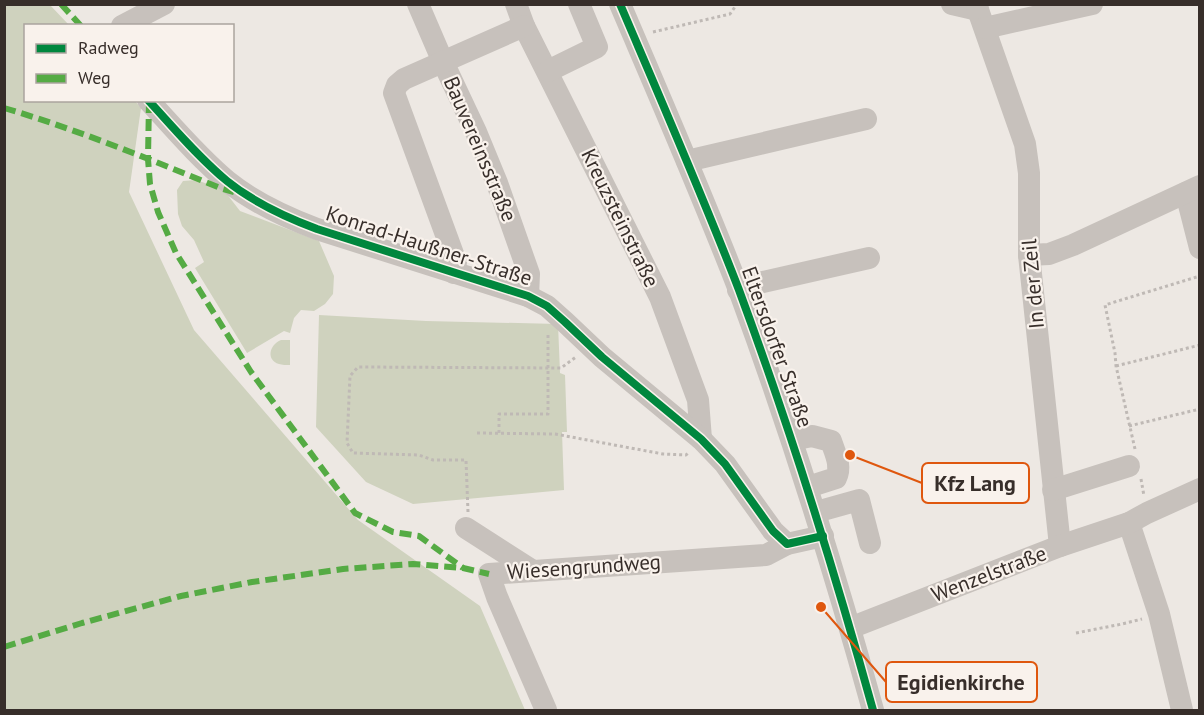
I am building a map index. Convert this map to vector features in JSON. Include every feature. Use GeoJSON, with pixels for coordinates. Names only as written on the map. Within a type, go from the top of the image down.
{"type":"FeatureCollection","features":[{"type":"Feature","properties":{"kind":"street"},"geometry":{"type":"LineString","coordinates":[[126,24],[164,4]]}},
{"type":"Feature","properties":{"kind":"street","name":"Bauvereinsstraße"},"geometry":{"type":"LineString","coordinates":[[418,4],[497,183],[529,274],[528,296]]}},
{"type":"Feature","properties":{"kind":"street","name":"Kreuzsteinstraße"},"geometry":{"type":"LineString","coordinates":[[516,4],[524,26],[660,297],[698,400],[701,440]]}},
{"type":"Feature","properties":{"kind":"street"},"geometry":{"type":"LineString","coordinates":[[548,71],[597,48],[579,4]]}},
{"type":"Feature","properties":{"kind":"street","name":"Eltersdorfer Straße"},"geometry":{"type":"LineString","coordinates":[[620,4],[687,160],[738,290],[792,440],[823,536],[873,711]]}},
{"type":"Feature","properties":{"kind":"street"},"geometry":{"type":"LineString","coordinates":[[952,4],[980,14],[1092,4]]}},
{"type":"Feature","properties":{"kind":"street","name":"In der Zeil"},"geometry":{"type":"LineString","coordinates":[[980,14],[1025,144],[1029,173],[1029,255],[1060,546]]}},
{"type":"Feature","properties":{"kind":"street"},"geometry":{"type":"LineString","coordinates":[[443,62],[524,26]]}},
{"type":"Feature","properties":{"kind":"street","name":"Konrad-Haußner-Straße"},"geometry":{"type":"LineString","coordinates":[[443,62],[404,79],[397,85],[394,93],[456,262],[454,273]]}},
{"type":"Feature","properties":{"kind":"street","name":"Konrad-Haußner-Straße"},"geometry":{"type":"LineString","coordinates":[[150,102],[227,181],[246,195],[288,218],[528,296],[547,306],[602,357],[701,440],[725,464],[773,531],[787,544]]}},
{"type":"Feature","properties":{"kind":"street"},"geometry":{"type":"LineString","coordinates":[[687,160],[866,119]]}},
{"type":"Feature","properties":{"kind":"street"},"geometry":{"type":"LineString","coordinates":[[1029,255],[1049,254],[1073,245],[1193,190],[1200,248]]}},
{"type":"Feature","properties":{"kind":"street","name":"Eltersdorfer Straße"},"geometry":{"type":"LineString","coordinates":[[738,290],[754,284],[869,258]]}},
{"type":"Feature","properties":{"kind":"street"},"geometry":{"type":"LineString","coordinates":[[792,440],[812,436],[831,441],[839,471],[836,478],[808,487]]}},
{"type":"Feature","properties":{"kind":"street"},"geometry":{"type":"LineString","coordinates":[[1053,490],[1135,464]]}},
{"type":"Feature","properties":{"kind":"street","name":"Wenzelstraße"},"geometry":{"type":"LineString","coordinates":[[850,628],[1138,518],[1200,489]]}},
{"type":"Feature","properties":{"kind":"street"},"geometry":{"type":"LineString","coordinates":[[816,513],[859,500],[870,543]]}},
{"type":"Feature","properties":{"kind":"street"},"geometry":{"type":"LineString","coordinates":[[1138,518],[1182,711]]}},
{"type":"Feature","properties":{"kind":"street"},"geometry":{"type":"LineString","coordinates":[[466,528],[533,571]]}},
{"type":"Feature","properties":{"kind":"street","name":"Wiesengrundweg"},"geometry":{"type":"LineString","coordinates":[[546,711],[489,574],[766,555],[787,544],[823,536]]}},
{"type":"Feature","properties":{"kind":"path"},"geometry":{"type":"LineString","coordinates":[[634,36],[730,14],[737,4]]}},
{"type":"Feature","properties":{"kind":"path"},"geometry":{"type":"LineString","coordinates":[[1138,518],[1135,464],[1105,305],[1200,276]]}},
{"type":"Feature","properties":{"kind":"path"},"geometry":{"type":"LineString","coordinates":[[500,433],[499,414],[548,414],[548,330]]}},
{"type":"Feature","properties":{"kind":"path"},"geometry":{"type":"LineString","coordinates":[[1116,366],[1200,345]]}},
{"type":"Feature","properties":{"kind":"path"},"geometry":{"type":"LineString","coordinates":[[466,528],[468,511],[466,460],[434,460],[419,455],[354,453],[347,443],[350,376],[358,367],[561,368],[591,346]]}},
{"type":"Feature","properties":{"kind":"path"},"geometry":{"type":"LineString","coordinates":[[1129,426],[1200,409]]}},
{"type":"Feature","properties":{"kind":"path"},"geometry":{"type":"LineString","coordinates":[[477,433],[555,434],[663,454],[686,455],[701,440]]}},
{"type":"Feature","properties":{"kind":"path"},"geometry":{"type":"LineString","coordinates":[[1076,633],[1159,614]]}},
{"type":"Feature","properties":{"kind":"green space"},"geometry":{"type":"Polygon","coordinates":[[[4,5],[50,5],[68,24],[24,24],[24,102],[136,102],[141,108],[129,192],[194,330],[358,520],[480,606],[525,710],[5,710],[4,5]]]}},
{"type":"Feature","properties":{"kind":"green space"},"geometry":{"type":"Polygon","coordinates":[[[196,180],[223,189],[240,211],[319,241],[334,276],[333,294],[325,304],[314,311],[301,310],[294,318],[290,333],[284,331],[247,353],[195,268],[204,262],[194,240],[182,226],[178,214],[177,190],[183,181],[196,180]]]}},
{"type":"Feature","properties":{"kind":"green space"},"geometry":{"type":"Polygon","coordinates":[[[319,315],[426,321],[558,324],[560,373],[565,375],[567,432],[562,432],[564,490],[413,504],[366,482],[316,427],[319,315]]]}},
{"type":"Feature","properties":{"kind":"green space"},"geometry":{"type":"Polygon","coordinates":[[[281,340],[290,340],[290,365],[279,364],[272,359],[272,349],[281,340]]]}},
{"type":"Feature","properties":{"kind":"marked path"},"geometry":{"type":"LineString","coordinates":[[61,4],[79,24]]}},
{"type":"Feature","properties":{"kind":"marked path"},"geometry":{"type":"LineString","coordinates":[[149,102],[150,184],[158,212],[176,253],[251,372],[355,513],[393,532],[419,536],[463,568]]}},
{"type":"Feature","properties":{"kind":"marked path"},"geometry":{"type":"LineString","coordinates":[[4,108],[142,156],[234,192]]}},
{"type":"Feature","properties":{"kind":"marked path"},"geometry":{"type":"LineString","coordinates":[[4,647],[181,596],[252,582],[343,569],[413,564],[463,568],[489,574]]}},
{"type":"Feature","properties":{"kind":"cycle path"},"geometry":{"type":"LineString","coordinates":[[620,4],[711,218],[758,342],[843,604],[873,710]]}},
{"type":"Feature","properties":{"kind":"cycle path"},"geometry":{"type":"LineString","coordinates":[[150,102],[216,172],[237,189],[270,208],[317,229],[528,296],[547,306],[602,357],[701,439],[725,464],[773,531],[787,544],[823,536]]}},
{"type":"Feature","properties":{"kind":"place","name":"Kfz Lang"},"geometry":{"type":"Point","coordinates":[850,455]}},
{"type":"Feature","properties":{"kind":"place","name":"Egidienkirche"},"geometry":{"type":"Point","coordinates":[821,607]}}]}
